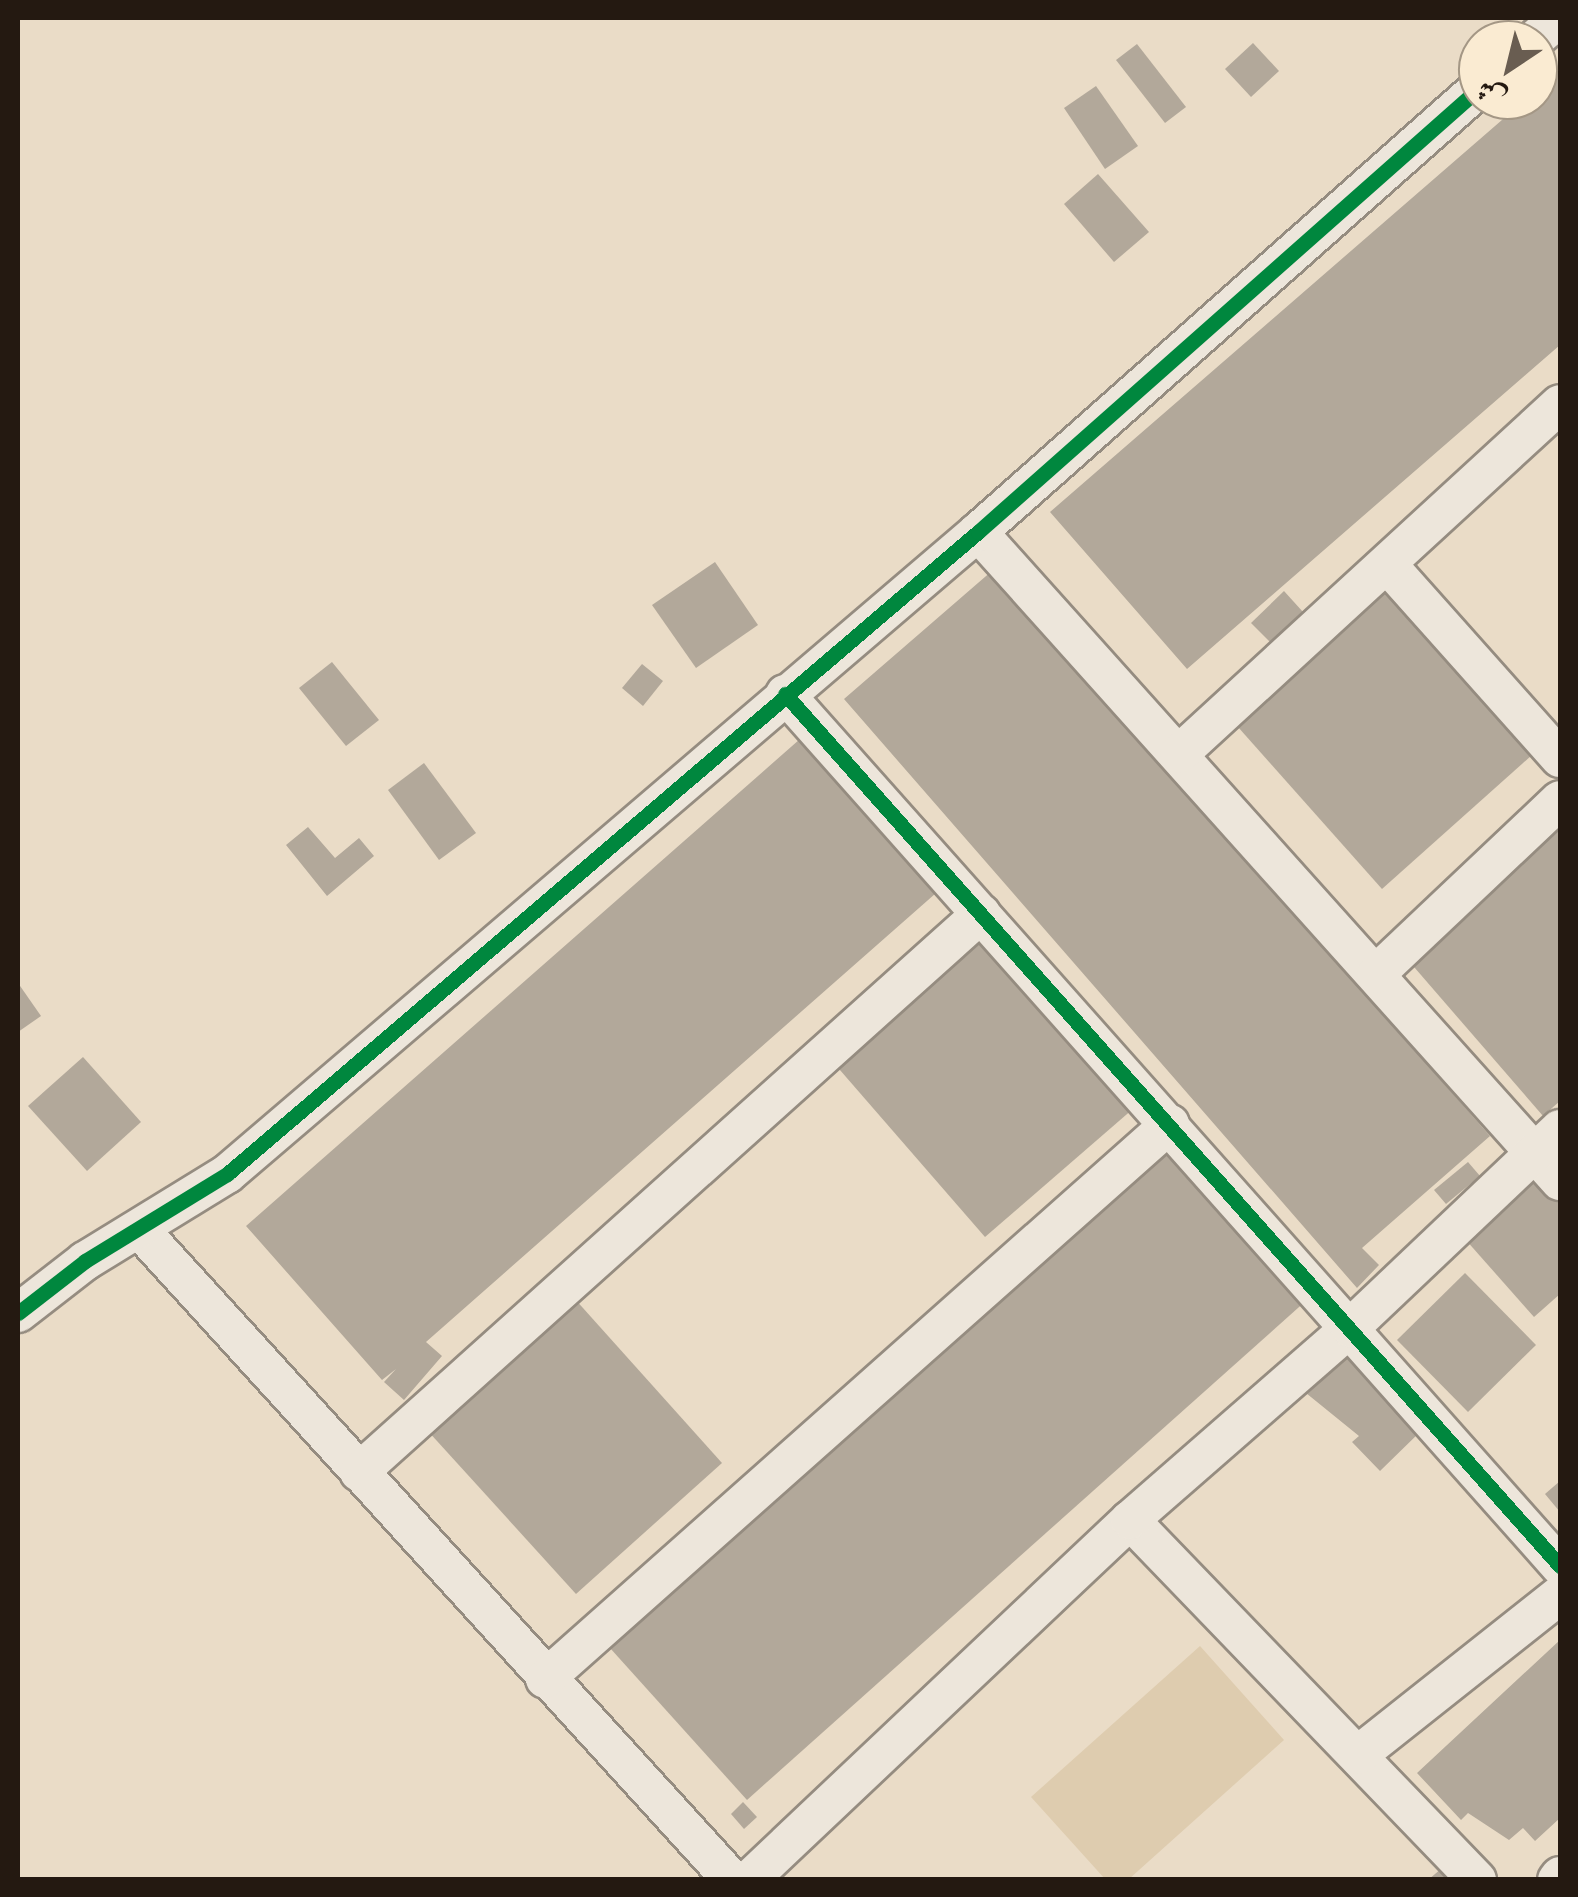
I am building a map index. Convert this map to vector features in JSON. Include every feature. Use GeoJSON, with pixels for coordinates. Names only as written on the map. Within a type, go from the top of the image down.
{"type":"FeatureCollection","features":[{"type":"Feature","properties":{"kind":"street"},"geometry":{"type":"LineString","coordinates":[[18,1312],[85,1261],[227,1174],[978,532],[1458,107]]}},
{"type":"Feature","properties":{"kind":"street"},"geometry":{"type":"LineString","coordinates":[[1180,754],[1560,404]]}},
{"type":"Feature","properties":{"kind":"street"},"geometry":{"type":"LineString","coordinates":[[978,532],[1376,974],[1547,1140],[1560,1181]]}},
{"type":"Feature","properties":{"kind":"street"},"geometry":{"type":"LineString","coordinates":[[1387,564],[1560,758]]}},
{"type":"Feature","properties":{"kind":"street"},"geometry":{"type":"LineString","coordinates":[[785,694],[1560,1566]]}},
{"type":"Feature","properties":{"kind":"street"},"geometry":{"type":"LineString","coordinates":[[1376,974],[1560,800]]}},
{"type":"Feature","properties":{"kind":"street"},"geometry":{"type":"LineString","coordinates":[[359,1472],[981,914]]}},
{"type":"Feature","properties":{"kind":"street"},"geometry":{"type":"LineString","coordinates":[[545,1680],[1170,1124]]}},
{"type":"Feature","properties":{"kind":"street"},"geometry":{"type":"LineString","coordinates":[[749,1880],[1130,1520],[1350,1328],[1547,1140]]}},
{"type":"Feature","properties":{"kind":"street"},"geometry":{"type":"LineString","coordinates":[[140,1230],[545,1680],[732,1880]]}},
{"type":"Feature","properties":{"kind":"street"},"geometry":{"type":"LineString","coordinates":[[1130,1520],[1478,1880]]}},
{"type":"Feature","properties":{"kind":"street"},"geometry":{"type":"LineString","coordinates":[[1358,1756],[1560,1596]]}},
{"type":"Feature","properties":{"kind":"shaded area"},"geometry":{"type":"Polygon","coordinates":[[[1200,1646],[1284,1740],[1129,1879],[1105,1879],[1031,1797],[1200,1646]]]}},
{"type":"Feature","properties":{"kind":"building"},"geometry":{"type":"Polygon","coordinates":[[[1253,43],[1279,71],[1251,97],[1225,69],[1253,43]]]}},
{"type":"Feature","properties":{"kind":"building"},"geometry":{"type":"Polygon","coordinates":[[[1137,44],[1186,107],[1165,123],[1116,60],[1137,44]]]}},
{"type":"Feature","properties":{"kind":"building"},"geometry":{"type":"Polygon","coordinates":[[[1558,71],[1560,345],[1187,669],[1050,512],[1502,120],[1558,120],[1558,71]]]}},
{"type":"Feature","properties":{"kind":"building"},"geometry":{"type":"Polygon","coordinates":[[[1096,86],[1138,146],[1105,169],[1064,108],[1096,86]]]}},
{"type":"Feature","properties":{"kind":"building"},"geometry":{"type":"Polygon","coordinates":[[[1098,174],[1149,232],[1114,262],[1064,204],[1098,174]]]}},
{"type":"Feature","properties":{"kind":"building"},"geometry":{"type":"Polygon","coordinates":[[[715,562],[758,625],[696,668],[652,605],[715,562]]]}},
{"type":"Feature","properties":{"kind":"building"},"geometry":{"type":"Polygon","coordinates":[[[993,570],[1490,1136],[1362,1248],[1379,1265],[1357,1288],[844,699],[993,570]]]}},
{"type":"Feature","properties":{"kind":"building"},"geometry":{"type":"Polygon","coordinates":[[[1380,585],[1532,755],[1382,889],[1230,718],[1380,585]]]}},
{"type":"Feature","properties":{"kind":"building"},"geometry":{"type":"Polygon","coordinates":[[[1284,591],[1303,612],[1271,643],[1251,623],[1284,591]]]}},
{"type":"Feature","properties":{"kind":"building"},"geometry":{"type":"Polygon","coordinates":[[[332,662],[379,720],[346,746],[299,688],[332,662]]]}},
{"type":"Feature","properties":{"kind":"building"},"geometry":{"type":"Polygon","coordinates":[[[642,664],[663,681],[643,706],[622,688],[642,664]]]}},
{"type":"Feature","properties":{"kind":"building"},"geometry":{"type":"Polygon","coordinates":[[[808,732],[944,886],[426,1342],[442,1356],[404,1400],[384,1382],[396,1369],[382,1380],[246,1226],[808,732]]]}},
{"type":"Feature","properties":{"kind":"building"},"geometry":{"type":"Polygon","coordinates":[[[424,763],[476,833],[439,860],[388,790],[424,763]]]}},
{"type":"Feature","properties":{"kind":"building"},"geometry":{"type":"Polygon","coordinates":[[[308,827],[335,858],[359,838],[374,856],[327,896],[286,845],[308,827]]]}},
{"type":"Feature","properties":{"kind":"building"},"geometry":{"type":"Polygon","coordinates":[[[1560,828],[1560,1101],[1543,1116],[1408,960],[1560,828]]]}},
{"type":"Feature","properties":{"kind":"building"},"geometry":{"type":"Polygon","coordinates":[[[982,932],[1134,1108],[985,1237],[833,1062],[982,932]]]}},
{"type":"Feature","properties":{"kind":"building"},"geometry":{"type":"Polygon","coordinates":[[[18,983],[41,1016],[18,1032],[18,983]]]}},
{"type":"Feature","properties":{"kind":"building"},"geometry":{"type":"Polygon","coordinates":[[[83,1057],[141,1122],[87,1171],[28,1106],[83,1057]]]}},
{"type":"Feature","properties":{"kind":"building"},"geometry":{"type":"Polygon","coordinates":[[[1171,1146],[1308,1299],[747,1800],[610,1648],[1171,1146]]]}},
{"type":"Feature","properties":{"kind":"building"},"geometry":{"type":"Polygon","coordinates":[[[1468,1162],[1480,1176],[1446,1204],[1434,1190],[1468,1162]]]}},
{"type":"Feature","properties":{"kind":"building"},"geometry":{"type":"Polygon","coordinates":[[[1541,1173],[1560,1195],[1560,1294],[1534,1317],[1465,1239],[1541,1173]]]}},
{"type":"Feature","properties":{"kind":"building"},"geometry":{"type":"Polygon","coordinates":[[[1465,1273],[1536,1345],[1468,1412],[1397,1340],[1465,1273]]]}},
{"type":"Feature","properties":{"kind":"building"},"geometry":{"type":"Polygon","coordinates":[[[574,1298],[722,1463],[576,1594],[427,1430],[574,1298]]]}},
{"type":"Feature","properties":{"kind":"building"},"geometry":{"type":"Polygon","coordinates":[[[1348,1352],[1422,1430],[1380,1471],[1352,1442],[1359,1436],[1306,1393],[1348,1352]]]}},
{"type":"Feature","properties":{"kind":"building"},"geometry":{"type":"Polygon","coordinates":[[[1560,1481],[1560,1512],[1545,1494],[1560,1481]]]}},
{"type":"Feature","properties":{"kind":"building"},"geometry":{"type":"Polygon","coordinates":[[[1560,1640],[1560,1818],[1535,1841],[1523,1828],[1509,1840],[1468,1813],[1461,1820],[1417,1773],[1560,1640]]]}},
{"type":"Feature","properties":{"kind":"building"},"geometry":{"type":"Polygon","coordinates":[[[743,1802],[757,1817],[744,1829],[731,1814],[743,1802]]]}},
{"type":"Feature","properties":{"kind":"building"},"geometry":{"type":"Polygon","coordinates":[[[1449,1862],[1464,1880],[1428,1880],[1449,1862]]]}},
{"type":"Feature","properties":{"kind":"cycle path"},"geometry":{"type":"LineString","coordinates":[[18,1313],[85,1261],[227,1174],[978,532],[1458,107]]}},
{"type":"Feature","properties":{"kind":"cycle path"},"geometry":{"type":"LineString","coordinates":[[785,694],[1560,1566]]}}]}
